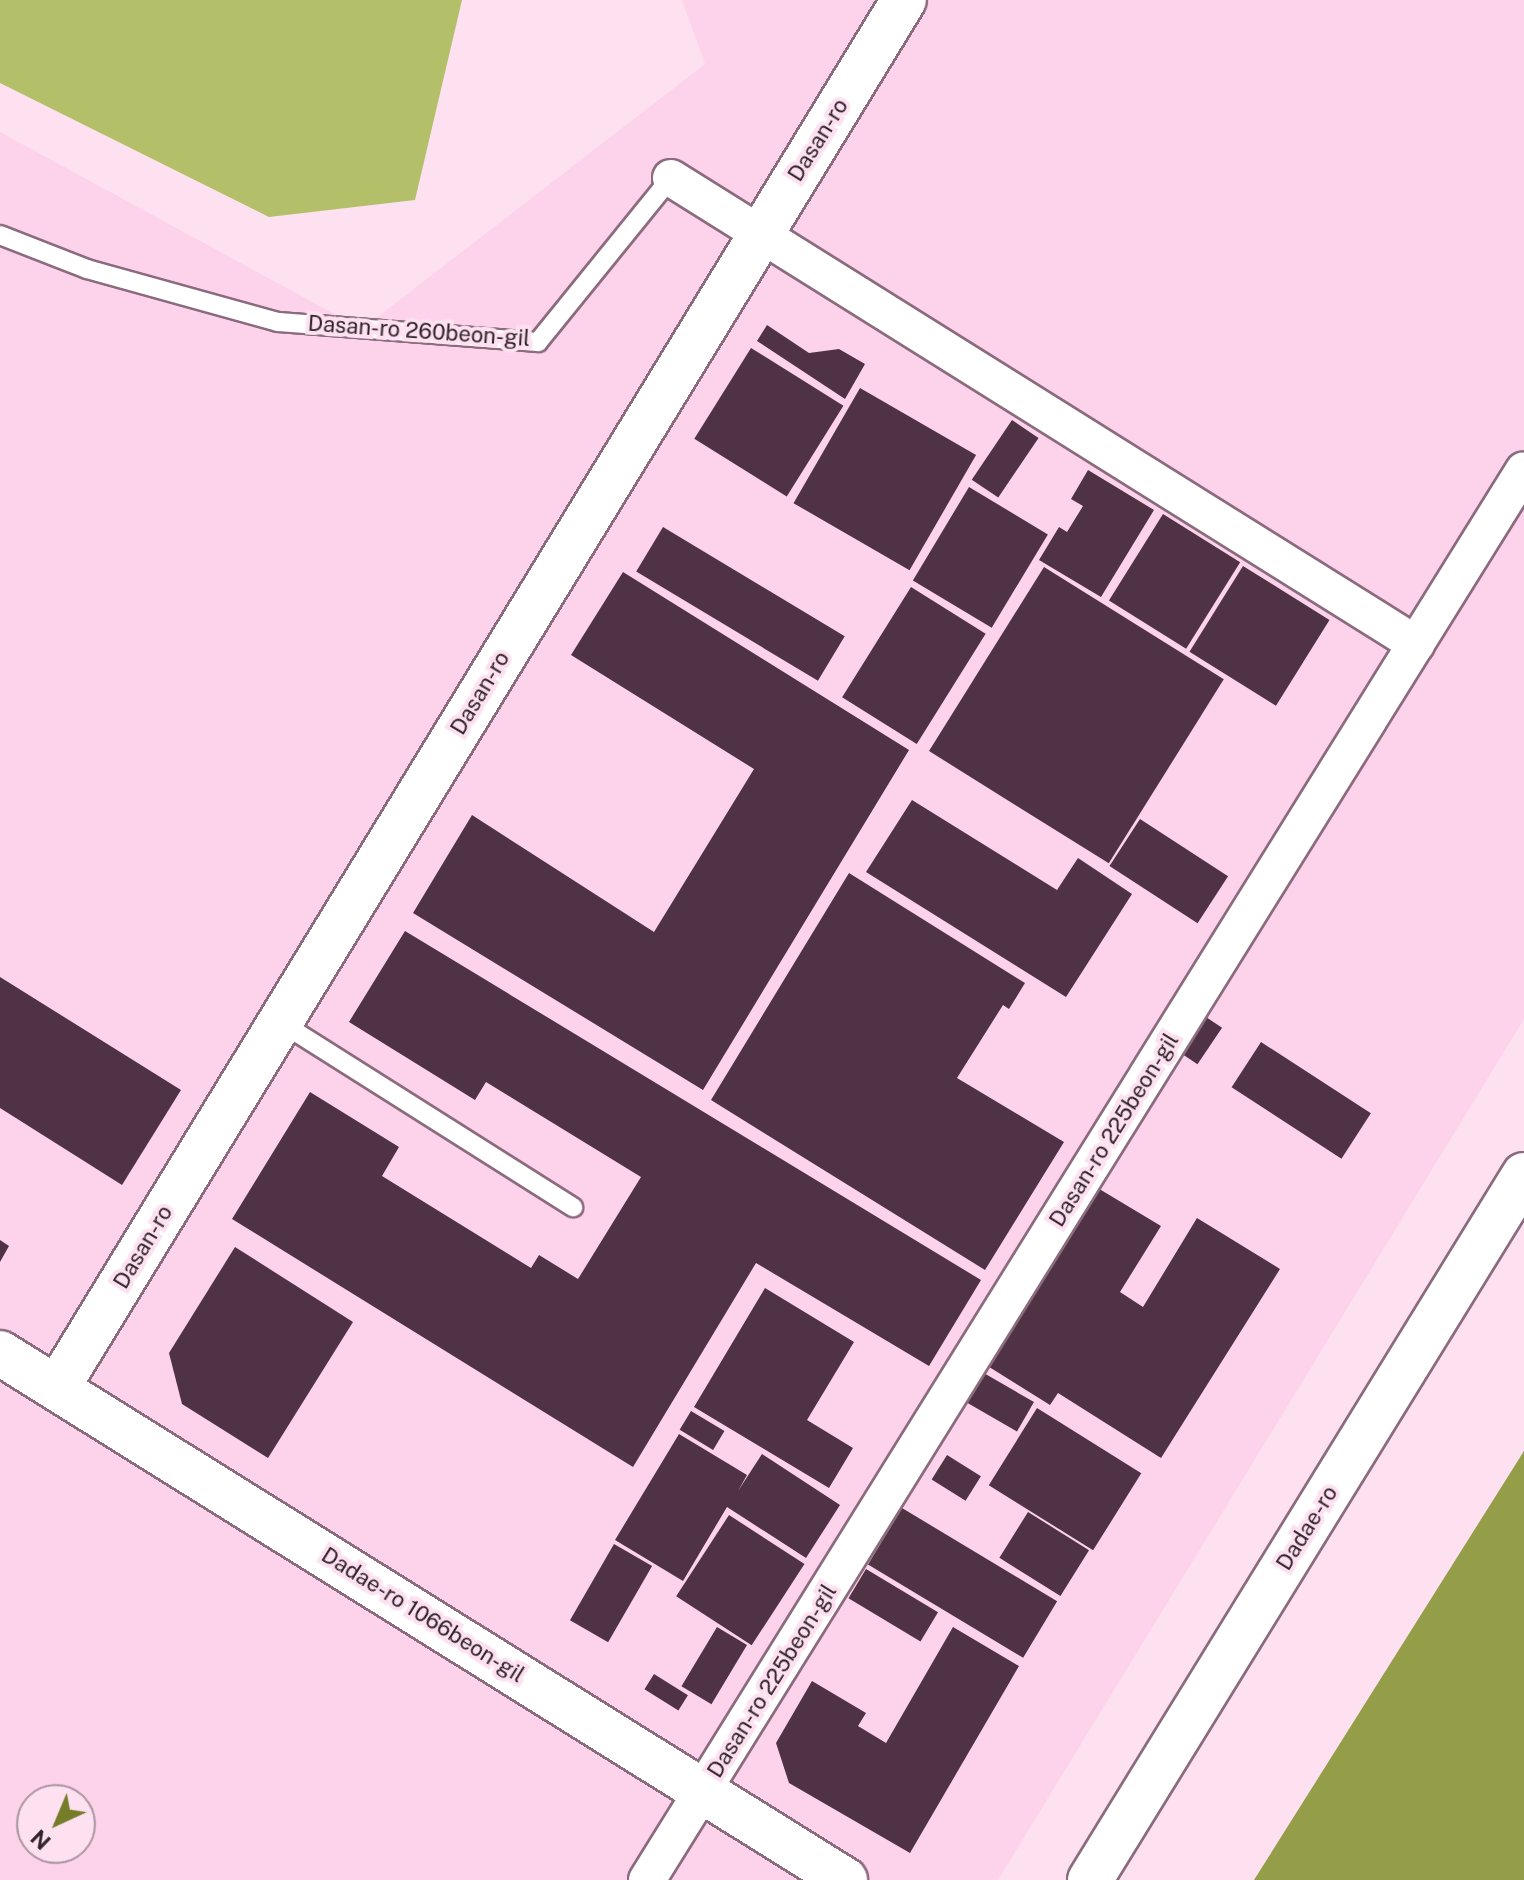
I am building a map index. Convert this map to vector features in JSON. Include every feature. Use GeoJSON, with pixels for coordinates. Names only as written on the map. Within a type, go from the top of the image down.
{"type":"FeatureCollection","features":[{"type":"Feature","properties":{"kind":"street","name":"Dasan-ro"},"geometry":{"type":"LineString","coordinates":[[57,1388],[904,0]]}},
{"type":"Feature","properties":{"kind":"street","name":"Dasan-ro 260beon-gil"},"geometry":{"type":"LineString","coordinates":[[671,178],[1416,644]]}},
{"type":"Feature","properties":{"kind":"street","name":"Dasan-ro 225beon-gil"},"geometry":{"type":"LineString","coordinates":[[647,1880],[1524,470]]}},
{"type":"Feature","properties":{"kind":"street","name":"Dadae-ro"},"geometry":{"type":"LineString","coordinates":[[1090,1880],[1524,1175]]}},
{"type":"Feature","properties":{"kind":"street","name":"Dadae-ro 1066beon-gil"},"geometry":{"type":"LineString","coordinates":[[0,1353],[845,1880]]}},
{"type":"Feature","properties":{"kind":"lane","name":"Dasan-ro 260beon-gil"},"geometry":{"type":"LineString","coordinates":[[0,235],[87,269],[278,322],[538,342],[671,178]]}},
{"type":"Feature","properties":{"kind":"lane"},"geometry":{"type":"LineString","coordinates":[[280,1022],[573,1207]]}},
{"type":"Feature","properties":{"kind":"shaded area"},"geometry":{"type":"Polygon","coordinates":[[[0,0],[462,0],[415,200],[269,217],[0,83],[0,0]]]}},
{"type":"Feature","properties":{"kind":"shaded area"},"geometry":{"type":"Polygon","coordinates":[[[682,0],[1524,0],[1524,1019],[998,1880],[0,1880],[0,132],[362,329],[705,64],[682,0]]]}},
{"type":"Feature","properties":{"kind":"shaded area"},"geometry":{"type":"Polygon","coordinates":[[[1524,1451],[1524,1880],[1254,1880],[1524,1451]]]}},
{"type":"Feature","properties":{"kind":"building"},"geometry":{"type":"Polygon","coordinates":[[[767,325],[809,353],[839,349],[865,364],[845,399],[757,341],[767,325]]]}},
{"type":"Feature","properties":{"kind":"building"},"geometry":{"type":"Polygon","coordinates":[[[751,348],[843,406],[787,497],[694,439],[751,348]]]}},
{"type":"Feature","properties":{"kind":"building"},"geometry":{"type":"Polygon","coordinates":[[[860,388],[976,455],[910,570],[794,503],[860,388]]]}},
{"type":"Feature","properties":{"kind":"building"},"geometry":{"type":"Polygon","coordinates":[[[1012,420],[1039,438],[998,498],[972,480],[1012,420]]]}},
{"type":"Feature","properties":{"kind":"building"},"geometry":{"type":"Polygon","coordinates":[[[1088,470],[1154,510],[1101,597],[1039,560],[1059,527],[1067,532],[1083,506],[1071,499],[1088,470]]]}},
{"type":"Feature","properties":{"kind":"building"},"geometry":{"type":"Polygon","coordinates":[[[969,487],[1048,534],[992,628],[913,580],[969,487]]]}},
{"type":"Feature","properties":{"kind":"building"},"geometry":{"type":"Polygon","coordinates":[[[1163,514],[1240,562],[1186,649],[1109,601],[1163,514]]]}},
{"type":"Feature","properties":{"kind":"building"},"geometry":{"type":"Polygon","coordinates":[[[663,527],[845,636],[818,681],[636,572],[663,527]]]}},
{"type":"Feature","properties":{"kind":"building"},"geometry":{"type":"Polygon","coordinates":[[[1243,566],[1330,620],[1276,706],[1189,652],[1243,566]]]}},
{"type":"Feature","properties":{"kind":"building"},"geometry":{"type":"Polygon","coordinates":[[[1044,567],[1224,679],[1109,863],[929,751],[1044,567]]]}},
{"type":"Feature","properties":{"kind":"building"},"geometry":{"type":"Polygon","coordinates":[[[623,572],[909,750],[703,1090],[413,913],[472,815],[654,932],[754,769],[571,655],[623,572]]]}},
{"type":"Feature","properties":{"kind":"building"},"geometry":{"type":"Polygon","coordinates":[[[911,587],[986,634],[917,744],[842,697],[911,587]]]}},
{"type":"Feature","properties":{"kind":"building"},"geometry":{"type":"Polygon","coordinates":[[[912,800],[1057,890],[1078,858],[1132,894],[1066,997],[866,872],[912,800]]]}},
{"type":"Feature","properties":{"kind":"building"},"geometry":{"type":"Polygon","coordinates":[[[1140,819],[1228,876],[1198,923],[1110,866],[1140,819]]]}},
{"type":"Feature","properties":{"kind":"building"},"geometry":{"type":"Polygon","coordinates":[[[849,873],[1025,983],[1009,1009],[1003,1005],[957,1078],[1064,1142],[985,1270],[711,1100],[849,873]]]}},
{"type":"Feature","properties":{"kind":"building"},"geometry":{"type":"Polygon","coordinates":[[[405,931],[981,1280],[929,1366],[756,1263],[633,1467],[232,1219],[310,1092],[399,1147],[382,1176],[531,1268],[539,1255],[578,1279],[641,1177],[486,1082],[475,1100],[349,1022],[405,931]]]}},
{"type":"Feature","properties":{"kind":"building"},"geometry":{"type":"Polygon","coordinates":[[[0,977],[181,1090],[122,1185],[0,1108],[0,977]]]}},
{"type":"Feature","properties":{"kind":"building"},"geometry":{"type":"Polygon","coordinates":[[[1203,1015],[1222,1028],[1197,1064],[1178,1051],[1203,1015]]]}},
{"type":"Feature","properties":{"kind":"building"},"geometry":{"type":"Polygon","coordinates":[[[1261,1042],[1371,1113],[1341,1159],[1232,1087],[1261,1042]]]}},
{"type":"Feature","properties":{"kind":"building"},"geometry":{"type":"Polygon","coordinates":[[[1096,1187],[1161,1226],[1120,1292],[1143,1307],[1197,1218],[1280,1269],[1161,1458],[1058,1393],[1050,1405],[986,1365],[1096,1187]]]}},
{"type":"Feature","properties":{"kind":"building"},"geometry":{"type":"Polygon","coordinates":[[[0,1240],[9,1246],[0,1262],[0,1240]]]}},
{"type":"Feature","properties":{"kind":"building"},"geometry":{"type":"Polygon","coordinates":[[[235,1247],[353,1322],[268,1458],[182,1404],[169,1353],[235,1247]]]}},
{"type":"Feature","properties":{"kind":"building"},"geometry":{"type":"Polygon","coordinates":[[[765,1288],[854,1342],[807,1420],[853,1448],[829,1488],[694,1407],[765,1288]]]}},
{"type":"Feature","properties":{"kind":"building"},"geometry":{"type":"Polygon","coordinates":[[[982,1372],[1034,1402],[1017,1431],[965,1401],[982,1372]]]}},
{"type":"Feature","properties":{"kind":"building"},"geometry":{"type":"Polygon","coordinates":[[[1037,1408],[1141,1473],[1093,1550],[989,1485],[1037,1408]]]}},
{"type":"Feature","properties":{"kind":"building"},"geometry":{"type":"Polygon","coordinates":[[[691,1411],[724,1431],[713,1450],[680,1430],[691,1411]]]}},
{"type":"Feature","properties":{"kind":"building"},"geometry":{"type":"Polygon","coordinates":[[[679,1434],[747,1475],[738,1491],[762,1454],[840,1505],[806,1558],[727,1507],[683,1581],[615,1540],[679,1434]]]}},
{"type":"Feature","properties":{"kind":"building"},"geometry":{"type":"Polygon","coordinates":[[[947,1455],[981,1476],[966,1501],[932,1480],[947,1455]]]}},
{"type":"Feature","properties":{"kind":"building"},"geometry":{"type":"Polygon","coordinates":[[[902,1508],[1057,1601],[1023,1658],[868,1565],[902,1508]]]}},
{"type":"Feature","properties":{"kind":"building"},"geometry":{"type":"Polygon","coordinates":[[[1028,1512],[1089,1550],[1060,1596],[999,1558],[1028,1512]]]}},
{"type":"Feature","properties":{"kind":"building"},"geometry":{"type":"Polygon","coordinates":[[[729,1515],[804,1564],[752,1645],[676,1596],[729,1515]]]}},
{"type":"Feature","properties":{"kind":"building"},"geometry":{"type":"Polygon","coordinates":[[[614,1544],[652,1566],[608,1642],[570,1620],[614,1544]]]}},
{"type":"Feature","properties":{"kind":"building"},"geometry":{"type":"Polygon","coordinates":[[[866,1569],[938,1612],[920,1641],[848,1598],[866,1569]]]}},
{"type":"Feature","properties":{"kind":"building"},"geometry":{"type":"Polygon","coordinates":[[[717,1627],[747,1645],[711,1704],[681,1686],[717,1627]]]}},
{"type":"Feature","properties":{"kind":"building"},"geometry":{"type":"Polygon","coordinates":[[[953,1627],[1019,1666],[910,1853],[789,1783],[776,1743],[812,1681],[866,1713],[858,1726],[886,1743],[953,1627]]]}},
{"type":"Feature","properties":{"kind":"building"},"geometry":{"type":"Polygon","coordinates":[[[654,1674],[688,1695],[678,1710],[644,1689],[654,1674]]]}}]}
